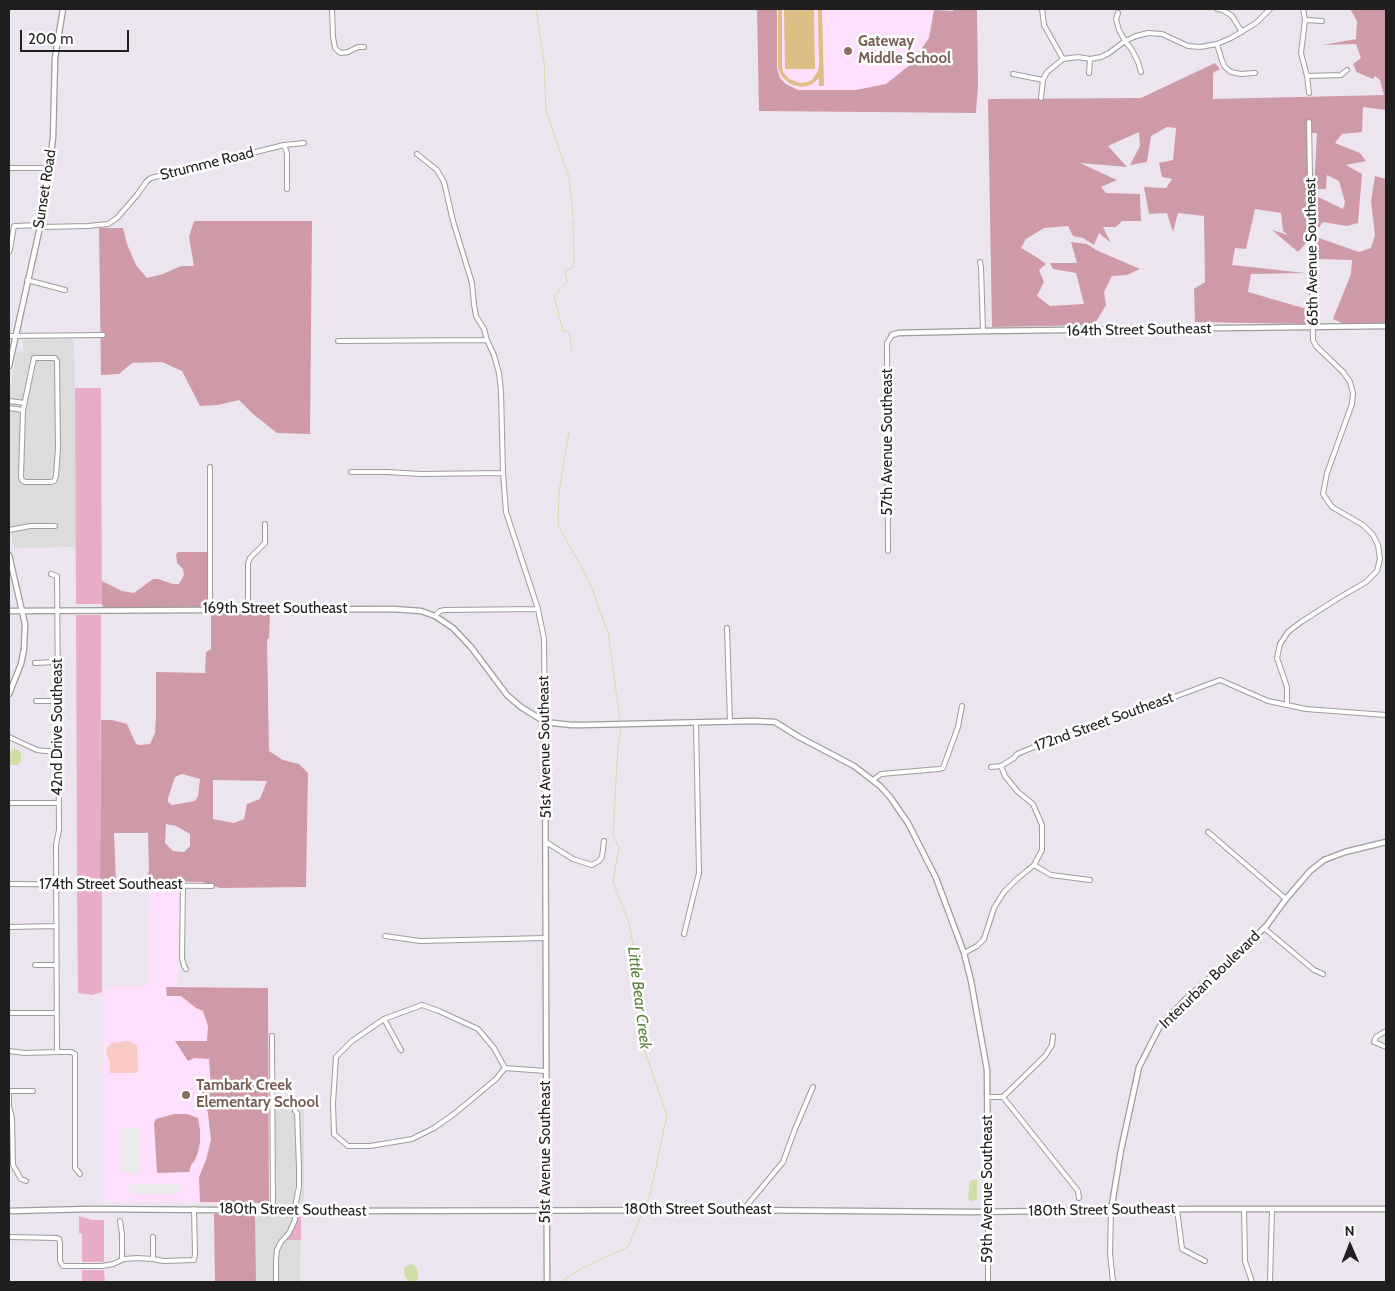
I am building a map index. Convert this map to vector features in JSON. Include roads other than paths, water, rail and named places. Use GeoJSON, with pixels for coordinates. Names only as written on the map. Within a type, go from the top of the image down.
{"type":"FeatureCollection","features":[{"type":"Feature","properties":{"kind":"street","name":"Sunset Road"},"geometry":{"type":"LineString","coordinates":[[9,366],[40,226],[49,168],[53,138],[55,58],[62,9]]}},
{"type":"Feature","properties":{"kind":"street"},"geometry":{"type":"LineString","coordinates":[[332,9],[335,48],[342,53],[358,47],[364,47]]}},
{"type":"Feature","properties":{"kind":"street"},"geometry":{"type":"LineString","coordinates":[[1042,9],[1044,25],[1063,58]]}},
{"type":"Feature","properties":{"kind":"street"},"geometry":{"type":"LineString","coordinates":[[1217,9],[1223,10],[1232,16],[1242,32]]}},
{"type":"Feature","properties":{"kind":"street"},"geometry":{"type":"LineString","coordinates":[[1041,98],[1042,80],[1053,65],[1063,58],[1078,57],[1090,59],[1101,57],[1125,41],[1148,33],[1162,34],[1188,46],[1200,47],[1217,44],[1256,23],[1270,9]]}},
{"type":"Feature","properties":{"kind":"street"},"geometry":{"type":"LineString","coordinates":[[1303,9],[1306,20],[1301,53],[1309,93]]}},
{"type":"Feature","properties":{"kind":"street"},"geometry":{"type":"LineString","coordinates":[[1118,13],[1116,19],[1119,30],[1132,50],[1141,72]]}},
{"type":"Feature","properties":{"kind":"street"},"geometry":{"type":"LineString","coordinates":[[1306,20],[1322,21]]}},
{"type":"Feature","properties":{"kind":"street"},"geometry":{"type":"LineString","coordinates":[[1217,44],[1225,67],[1231,72],[1241,74],[1255,73]]}},
{"type":"Feature","properties":{"kind":"street"},"geometry":{"type":"LineString","coordinates":[[1089,73],[1090,59]]}},
{"type":"Feature","properties":{"kind":"street"},"geometry":{"type":"LineString","coordinates":[[1307,76],[1341,75],[1347,70]]}},
{"type":"Feature","properties":{"kind":"street"},"geometry":{"type":"LineString","coordinates":[[1013,74],[1042,80]]}},
{"type":"Feature","properties":{"kind":"street","name":"65th Avenue Southeast"},"geometry":{"type":"LineString","coordinates":[[1288,706],[1287,687],[1278,658],[1280,644],[1288,632],[1301,622],[1366,582],[1377,571],[1380,559],[1378,545],[1373,535],[1363,525],[1332,507],[1324,494],[1328,473],[1352,404],[1353,393],[1350,382],[1343,372],[1316,346],[1313,340],[1309,122]]}},
{"type":"Feature","properties":{"kind":"street","name":"Strumme Road"},"geometry":{"type":"LineString","coordinates":[[9,252],[14,226],[88,226],[108,224],[117,218],[151,178],[284,145],[304,143]]}},
{"type":"Feature","properties":{"kind":"street"},"geometry":{"type":"LineString","coordinates":[[284,145],[287,153],[287,189]]}},
{"type":"Feature","properties":{"kind":"street","name":"51st Avenue Southeast"},"geometry":{"type":"LineString","coordinates":[[417,154],[437,170],[444,182],[454,226],[472,283],[476,316],[484,329],[499,373],[506,512],[538,609],[544,639],[546,722],[545,1071],[547,1282]]}},
{"type":"Feature","properties":{"kind":"street"},"geometry":{"type":"LineString","coordinates":[[9,168],[49,168]]}},
{"type":"Feature","properties":{"kind":"street"},"geometry":{"type":"LineString","coordinates":[[980,262],[983,331]]}},
{"type":"Feature","properties":{"kind":"street"},"geometry":{"type":"LineString","coordinates":[[28,280],[65,290]]}},
{"type":"Feature","properties":{"kind":"street","name":"164th Street Southeast"},"geometry":{"type":"LineString","coordinates":[[892,335],[898,333],[983,331],[1386,326]]}},
{"type":"Feature","properties":{"kind":"street"},"geometry":{"type":"LineString","coordinates":[[9,336],[103,335]]}},
{"type":"Feature","properties":{"kind":"street","name":"57th Avenue Southeast"},"geometry":{"type":"LineString","coordinates":[[888,551],[887,343],[892,335]]}},
{"type":"Feature","properties":{"kind":"street"},"geometry":{"type":"LineString","coordinates":[[338,341],[487,340]]}},
{"type":"Feature","properties":{"kind":"street"},"geometry":{"type":"LineString","coordinates":[[34,358],[55,358],[58,361],[58,448],[54,481],[25,482],[22,480],[23,410],[34,358]]}},
{"type":"Feature","properties":{"kind":"street"},"geometry":{"type":"LineString","coordinates":[[9,402],[24,403]]}},
{"type":"Feature","properties":{"kind":"street"},"geometry":{"type":"LineString","coordinates":[[9,408],[23,410]]}},
{"type":"Feature","properties":{"kind":"street"},"geometry":{"type":"LineString","coordinates":[[210,467],[210,609]]}},
{"type":"Feature","properties":{"kind":"street"},"geometry":{"type":"LineString","coordinates":[[351,472],[421,474],[503,473]]}},
{"type":"Feature","properties":{"kind":"street"},"geometry":{"type":"LineString","coordinates":[[248,609],[248,563],[250,558],[265,543],[265,524]]}},
{"type":"Feature","properties":{"kind":"street"},"geometry":{"type":"LineString","coordinates":[[9,530],[30,526],[55,526]]}},
{"type":"Feature","properties":{"kind":"street"},"geometry":{"type":"LineString","coordinates":[[9,555],[25,624],[21,664],[9,694]]}},
{"type":"Feature","properties":{"kind":"street","name":"42nd Drive Southeast"},"geometry":{"type":"LineString","coordinates":[[51,574],[57,576],[59,751],[58,835],[56,844],[57,1052]]}},
{"type":"Feature","properties":{"kind":"street","name":"169th Street Southeast"},"geometry":{"type":"LineString","coordinates":[[9,611],[404,609],[421,611],[435,616],[440,610],[538,609]]}},
{"type":"Feature","properties":{"kind":"street"},"geometry":{"type":"LineString","coordinates":[[435,616],[463,638],[508,694],[521,707],[546,722]]}},
{"type":"Feature","properties":{"kind":"street"},"geometry":{"type":"LineString","coordinates":[[727,628],[730,722]]}},
{"type":"Feature","properties":{"kind":"street"},"geometry":{"type":"LineString","coordinates":[[35,663],[57,662]]}},
{"type":"Feature","properties":{"kind":"street","name":"172nd Street Southeast"},"geometry":{"type":"LineString","coordinates":[[991,767],[1001,766],[1017,754],[1044,743],[1059,740],[1220,680],[1268,701],[1288,706]]}},
{"type":"Feature","properties":{"kind":"street"},"geometry":{"type":"LineString","coordinates":[[36,701],[58,701]]}},
{"type":"Feature","properties":{"kind":"street"},"geometry":{"type":"LineString","coordinates":[[873,780],[881,774],[943,768],[958,727],[962,706]]}},
{"type":"Feature","properties":{"kind":"street"},"geometry":{"type":"LineString","coordinates":[[1288,706],[1386,715]]}},
{"type":"Feature","properties":{"kind":"street","name":"59th Avenue Southeast"},"geometry":{"type":"LineString","coordinates":[[546,722],[571,725],[775,722],[854,766],[885,791],[899,808],[929,862],[964,953],[987,1064],[988,1282]]}},
{"type":"Feature","properties":{"kind":"street"},"geometry":{"type":"LineString","coordinates":[[684,934],[699,873],[696,722]]}},
{"type":"Feature","properties":{"kind":"street"},"geometry":{"type":"LineString","coordinates":[[9,737],[37,750],[59,751]]}},
{"type":"Feature","properties":{"kind":"street"},"geometry":{"type":"LineString","coordinates":[[964,953],[977,946],[984,939],[994,908],[1004,892],[1034,865],[1042,850],[1042,825],[1033,804],[1018,792],[1005,776],[1001,766]]}},
{"type":"Feature","properties":{"kind":"street"},"geometry":{"type":"LineString","coordinates":[[9,803],[58,803]]}},
{"type":"Feature","properties":{"kind":"street"},"geometry":{"type":"LineString","coordinates":[[1208,832],[1286,899]]}},
{"type":"Feature","properties":{"kind":"street"},"geometry":{"type":"LineString","coordinates":[[546,842],[573,859],[592,865],[602,857],[604,841]]}},
{"type":"Feature","properties":{"kind":"street","name":"Interurban Boulevard"},"geometry":{"type":"LineString","coordinates":[[1111,1211],[1120,1150],[1137,1074],[1160,1026],[1185,1000],[1264,928],[1310,871],[1324,860],[1344,852],[1386,842]]}},
{"type":"Feature","properties":{"kind":"street"},"geometry":{"type":"LineString","coordinates":[[1034,865],[1051,875],[1090,880]]}},
{"type":"Feature","properties":{"kind":"street","name":"174th Street Southeast"},"geometry":{"type":"LineString","coordinates":[[9,884],[212,886]]}},
{"type":"Feature","properties":{"kind":"street"},"geometry":{"type":"LineString","coordinates":[[183,885],[182,958],[186,969]]}},
{"type":"Feature","properties":{"kind":"street"},"geometry":{"type":"LineString","coordinates":[[9,927],[56,926]]}},
{"type":"Feature","properties":{"kind":"street"},"geometry":{"type":"LineString","coordinates":[[1264,928],[1314,970],[1323,974]]}},
{"type":"Feature","properties":{"kind":"street"},"geometry":{"type":"LineString","coordinates":[[385,936],[420,941],[546,938]]}},
{"type":"Feature","properties":{"kind":"street"},"geometry":{"type":"LineString","coordinates":[[35,965],[56,965]]}},
{"type":"Feature","properties":{"kind":"street"},"geometry":{"type":"LineString","coordinates":[[422,1005],[438,1011],[478,1029],[494,1048],[505,1068],[454,1114],[434,1128],[412,1139],[370,1146],[348,1146],[334,1134],[333,1103],[336,1057],[352,1040],[384,1019],[422,1005]]}},
{"type":"Feature","properties":{"kind":"street"},"geometry":{"type":"LineString","coordinates":[[9,1014],[57,1013]]}},
{"type":"Feature","properties":{"kind":"street"},"geometry":{"type":"LineString","coordinates":[[384,1019],[402,1050]]}},
{"type":"Feature","properties":{"kind":"street"},"geometry":{"type":"LineString","coordinates":[[1386,1031],[1376,1037],[1374,1042],[1386,1047]]}},
{"type":"Feature","properties":{"kind":"street"},"geometry":{"type":"LineString","coordinates":[[272,1036],[273,1210]]}},
{"type":"Feature","properties":{"kind":"street"},"geometry":{"type":"LineString","coordinates":[[988,1097],[1003,1097],[1045,1056],[1052,1045],[1053,1036]]}},
{"type":"Feature","properties":{"kind":"street"},"geometry":{"type":"LineString","coordinates":[[9,1052],[71,1052],[75,1054],[75,1168],[80,1174]]}},
{"type":"Feature","properties":{"kind":"street"},"geometry":{"type":"LineString","coordinates":[[505,1068],[545,1071]]}},
{"type":"Feature","properties":{"kind":"street"},"geometry":{"type":"LineString","coordinates":[[743,1210],[783,1162],[813,1087]]}},
{"type":"Feature","properties":{"kind":"street"},"geometry":{"type":"LineString","coordinates":[[26,1181],[20,1179],[12,1165],[12,1118],[9,1093],[33,1091]]}},
{"type":"Feature","properties":{"kind":"street"},"geometry":{"type":"LineString","coordinates":[[1003,1097],[1078,1191],[1079,1198]]}},
{"type":"Feature","properties":{"kind":"street"},"geometry":{"type":"LineString","coordinates":[[276,1282],[277,1250],[293,1227],[299,1187],[297,1113],[295,1111]]}},
{"type":"Feature","properties":{"kind":"street","name":"180th Street Southeast"},"geometry":{"type":"LineString","coordinates":[[9,1211],[90,1209],[988,1212],[1177,1209],[1386,1209]]}},
{"type":"Feature","properties":{"kind":"street"},"geometry":{"type":"LineString","coordinates":[[1177,1209],[1182,1250],[1206,1261]]}},
{"type":"Feature","properties":{"kind":"street"},"geometry":{"type":"LineString","coordinates":[[1244,1209],[1245,1261],[1252,1282]]}},
{"type":"Feature","properties":{"kind":"street"},"geometry":{"type":"LineString","coordinates":[[1270,1282],[1272,1209]]}},
{"type":"Feature","properties":{"kind":"street"},"geometry":{"type":"LineString","coordinates":[[9,1238],[53,1237],[59,1239],[60,1261],[63,1266],[102,1266],[137,1258],[163,1261],[194,1260],[194,1210]]}},
{"type":"Feature","properties":{"kind":"street"},"geometry":{"type":"LineString","coordinates":[[1111,1211],[1110,1253],[1113,1282]]}},
{"type":"Feature","properties":{"kind":"street"},"geometry":{"type":"LineString","coordinates":[[120,1221],[122,1260]]}},
{"type":"Feature","properties":{"kind":"street"},"geometry":{"type":"LineString","coordinates":[[153,1237],[153,1259]]}},
{"type":"Feature","properties":{"kind":"waterway"},"geometry":{"type":"LineString","coordinates":[[536,9],[544,61],[546,111],[569,177],[573,216]]}},
{"type":"Feature","properties":{"kind":"waterway"},"geometry":{"type":"LineString","coordinates":[[572,350],[569,332],[563,331],[554,296],[567,282],[565,272],[573,267],[573,220]]}},
{"type":"Feature","properties":{"kind":"waterway","name":"Little Bear Creek"},"geometry":{"type":"LineString","coordinates":[[569,432],[559,492],[558,525],[590,583],[608,633],[620,720]]}},
{"type":"Feature","properties":{"kind":"waterway","name":"Little Bear Creek"},"geometry":{"type":"LineString","coordinates":[[621,729],[618,746],[613,835],[619,848],[613,882],[629,923],[638,970],[644,1005],[642,1043],[667,1115],[650,1195],[644,1207]]}},
{"type":"Feature","properties":{"kind":"waterway","name":"Little Bear Creek"},"geometry":{"type":"LineString","coordinates":[[560,1282],[584,1267],[628,1247],[641,1216]]}},
{"type":"Feature","properties":{"kind":"place","name":"Gateway Middle School"},"geometry":{"type":"Point","coordinates":[848,51]}},
{"type":"Feature","properties":{"kind":"place","name":"Tambark Creek Elementary School"},"geometry":{"type":"Point","coordinates":[186,1095]}}]}
